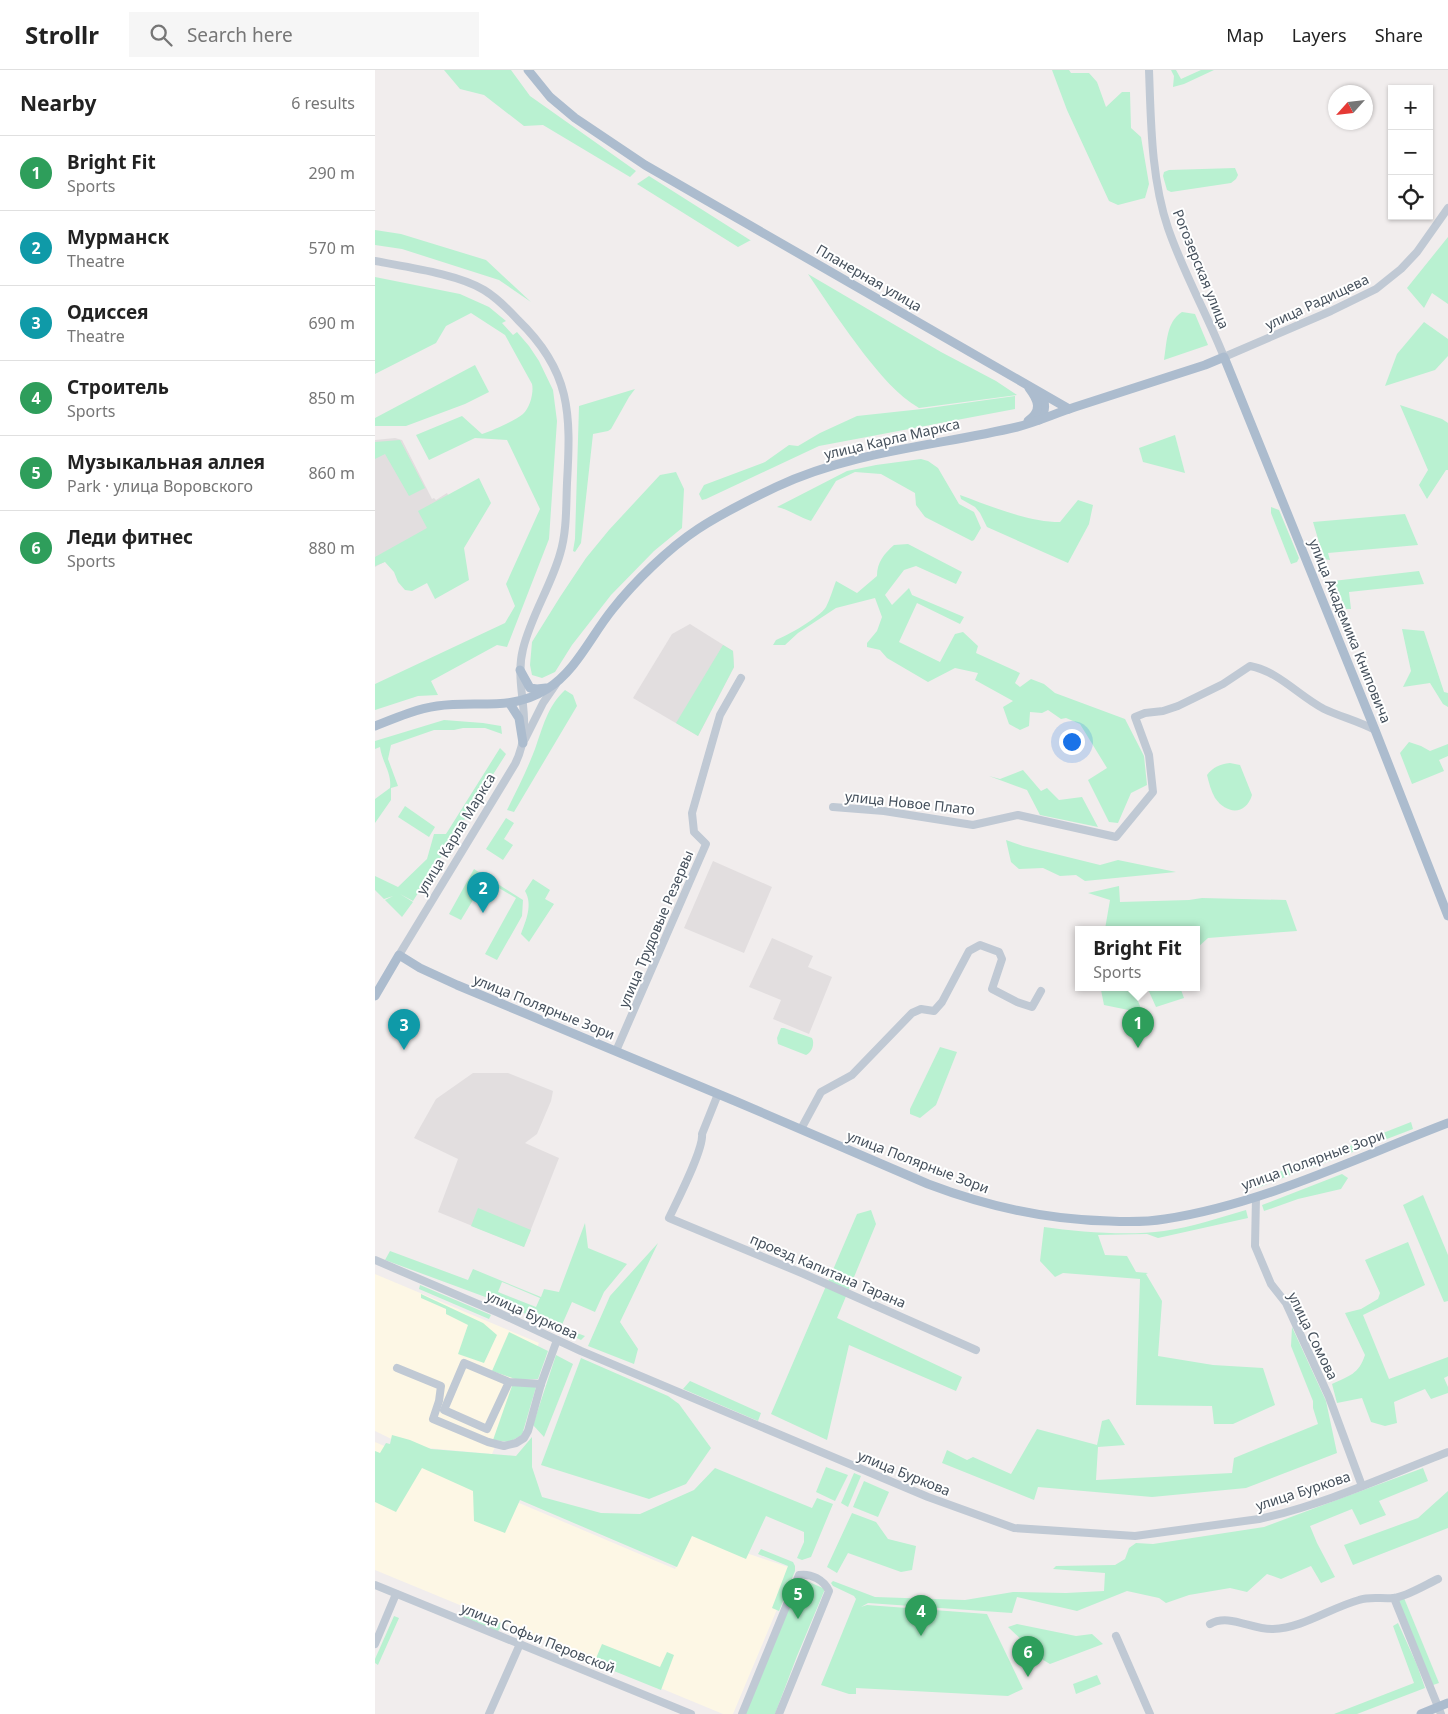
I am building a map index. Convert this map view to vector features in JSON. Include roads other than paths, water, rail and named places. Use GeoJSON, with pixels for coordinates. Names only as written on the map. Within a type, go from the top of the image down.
{"type":"FeatureCollection","features":[{"type":"Feature","properties":{"kind":"main road","name":"Планерная улица"},"geometry":{"type":"LineString","coordinates":[[528,70],[550,97],[600,136],[645,165],[1069,409]]}},
{"type":"Feature","properties":{"kind":"main road"},"geometry":{"type":"LineString","coordinates":[[1069,409],[1205,365],[1224,357]]}},
{"type":"Feature","properties":{"kind":"main road","name":"улица Академика Книповича"},"geometry":{"type":"LineString","coordinates":[[1224,357],[1448,916]]}},
{"type":"Feature","properties":{"kind":"main road"},"geometry":{"type":"LineString","coordinates":[[1032,389],[1043,397],[1045,408],[1039,420]]}},
{"type":"Feature","properties":{"kind":"main road"},"geometry":{"type":"LineString","coordinates":[[1020,426],[1034,416],[1037,411],[1036,399],[1032,389]]}},
{"type":"Feature","properties":{"kind":"main road","name":"улица Карла Маркса"},"geometry":{"type":"LineString","coordinates":[[375,726],[429,707],[456,704],[510,704],[524,700],[549,688],[572,667],[613,608],[669,552],[696,530],[731,509],[779,486],[834,464],[878,453],[1020,426],[1069,409]]}},
{"type":"Feature","properties":{"kind":"main road"},"geometry":{"type":"LineString","coordinates":[[521,673],[530,688],[549,688]]}},
{"type":"Feature","properties":{"kind":"main road"},"geometry":{"type":"LineString","coordinates":[[510,704],[519,718],[523,744]]}},
{"type":"Feature","properties":{"kind":"main road","name":"улица Карла Маркса"},"geometry":{"type":"LineString","coordinates":[[375,996],[399,955]]}},
{"type":"Feature","properties":{"kind":"main road","name":"улица Полярные Зори"},"geometry":{"type":"LineString","coordinates":[[399,955],[420,968],[457,985],[960,1196],[1006,1209],[1045,1216],[1072,1220],[1150,1221],[1215,1209],[1256,1197],[1448,1123]]}},
{"type":"Feature","properties":{"kind":"main road"},"geometry":{"type":"LineString","coordinates":[[1421,1714],[1440,1711],[1448,1703]]}},
{"type":"Feature","properties":{"kind":"street","name":"Рогозерская улица"},"geometry":{"type":"LineString","coordinates":[[1149,70],[1153,146],[1163,212],[1172,238],[1224,357]]}},
{"type":"Feature","properties":{"kind":"street","name":"улица Радищева"},"geometry":{"type":"LineString","coordinates":[[1224,357],[1323,316],[1375,289],[1401,269],[1417,252],[1448,208]]}},
{"type":"Feature","properties":{"kind":"street","name":"улица Карла Маркса"},"geometry":{"type":"LineString","coordinates":[[375,261],[461,280],[485,290],[495,298],[536,337],[549,356],[564,392],[568,421],[568,471],[564,538],[555,569],[524,644],[521,673],[525,720],[523,744],[509,774],[399,955]]}},
{"type":"Feature","properties":{"kind":"street","name":"улица Новое Плато"},"geometry":{"type":"LineString","coordinates":[[833,807],[884,811],[973,825],[1018,815],[1117,837],[1153,792],[1149,755],[1135,717],[1178,706],[1223,684],[1249,666],[1268,672],[1323,708],[1341,717],[1360,722],[1375,730]]}},
{"type":"Feature","properties":{"kind":"street","name":"улица Трудовые Резервы"},"geometry":{"type":"LineString","coordinates":[[616,1051],[706,844],[694,832],[692,813],[720,715],[741,678]]}},
{"type":"Feature","properties":{"kind":"street"},"geometry":{"type":"LineString","coordinates":[[523,744],[543,703],[559,680]]}},
{"type":"Feature","properties":{"kind":"street"},"geometry":{"type":"LineString","coordinates":[[801,1129],[821,1092],[852,1075],[912,1014],[921,1009],[934,1011],[942,1002],[969,951],[980,945],[999,952],[1002,959],[992,989],[1006,997],[1032,1007],[1041,991]]}},
{"type":"Feature","properties":{"kind":"street","name":"проезд Капитана Тарана"},"geometry":{"type":"LineString","coordinates":[[718,1094],[702,1134],[703,1139],[697,1156],[669,1218],[804,1274],[977,1350]]}},
{"type":"Feature","properties":{"kind":"street","name":"улица Сомова"},"geometry":{"type":"LineString","coordinates":[[1256,1197],[1255,1246],[1271,1284],[1286,1303],[1329,1397],[1362,1486]]}},
{"type":"Feature","properties":{"kind":"street","name":"улица Буркова"},"geometry":{"type":"LineString","coordinates":[[375,1260],[493,1310],[557,1340],[928,1497],[1014,1528],[1124,1536],[1259,1520],[1279,1515],[1362,1486],[1448,1452]]}},
{"type":"Feature","properties":{"kind":"street"},"geometry":{"type":"LineString","coordinates":[[397,1368],[441,1386],[433,1419],[487,1442],[504,1446],[516,1443],[524,1438],[528,1431],[541,1384],[557,1340]]}},
{"type":"Feature","properties":{"kind":"street"},"geometry":{"type":"LineString","coordinates":[[509,1382],[487,1429],[444,1410],[464,1364],[509,1382],[541,1384]]}},
{"type":"Feature","properties":{"kind":"street"},"geometry":{"type":"LineString","coordinates":[[742,1714],[799,1575],[806,1574],[825,1583],[829,1591],[779,1714]]}},
{"type":"Feature","properties":{"kind":"street"},"geometry":{"type":"LineString","coordinates":[[1210,1624],[1218,1619],[1251,1625],[1265,1630],[1284,1629],[1360,1599],[1394,1598],[1438,1579]]}},
{"type":"Feature","properties":{"kind":"street","name":"улица Софьи Перовской"},"geometry":{"type":"LineString","coordinates":[[375,1585],[691,1714]]}},
{"type":"Feature","properties":{"kind":"street"},"geometry":{"type":"LineString","coordinates":[[375,1644],[395,1594]]}},
{"type":"Feature","properties":{"kind":"street"},"geometry":{"type":"LineString","coordinates":[[1394,1598],[1440,1711]]}},
{"type":"Feature","properties":{"kind":"street"},"geometry":{"type":"LineString","coordinates":[[1116,1636],[1150,1714]]}},
{"type":"Feature","properties":{"kind":"street"},"geometry":{"type":"LineString","coordinates":[[489,1714],[520,1644]]}},
{"type":"Feature","properties":{"kind":"place","name":"Мурманск"},"geometry":{"type":"Point","coordinates":[483,913]}},
{"type":"Feature","properties":{"kind":"place","name":"Bright Fit"},"geometry":{"type":"Point","coordinates":[1138,1048]}},
{"type":"Feature","properties":{"kind":"place","name":"Одиссея"},"geometry":{"type":"Point","coordinates":[404,1050]}},
{"type":"Feature","properties":{"kind":"place","name":"Музыкальная аллея"},"geometry":{"type":"Point","coordinates":[798,1619]}},
{"type":"Feature","properties":{"kind":"place","name":"Строитель"},"geometry":{"type":"Point","coordinates":[921,1636]}},
{"type":"Feature","properties":{"kind":"place","name":"Леди фитнес"},"geometry":{"type":"Point","coordinates":[1028,1677]}}]}
